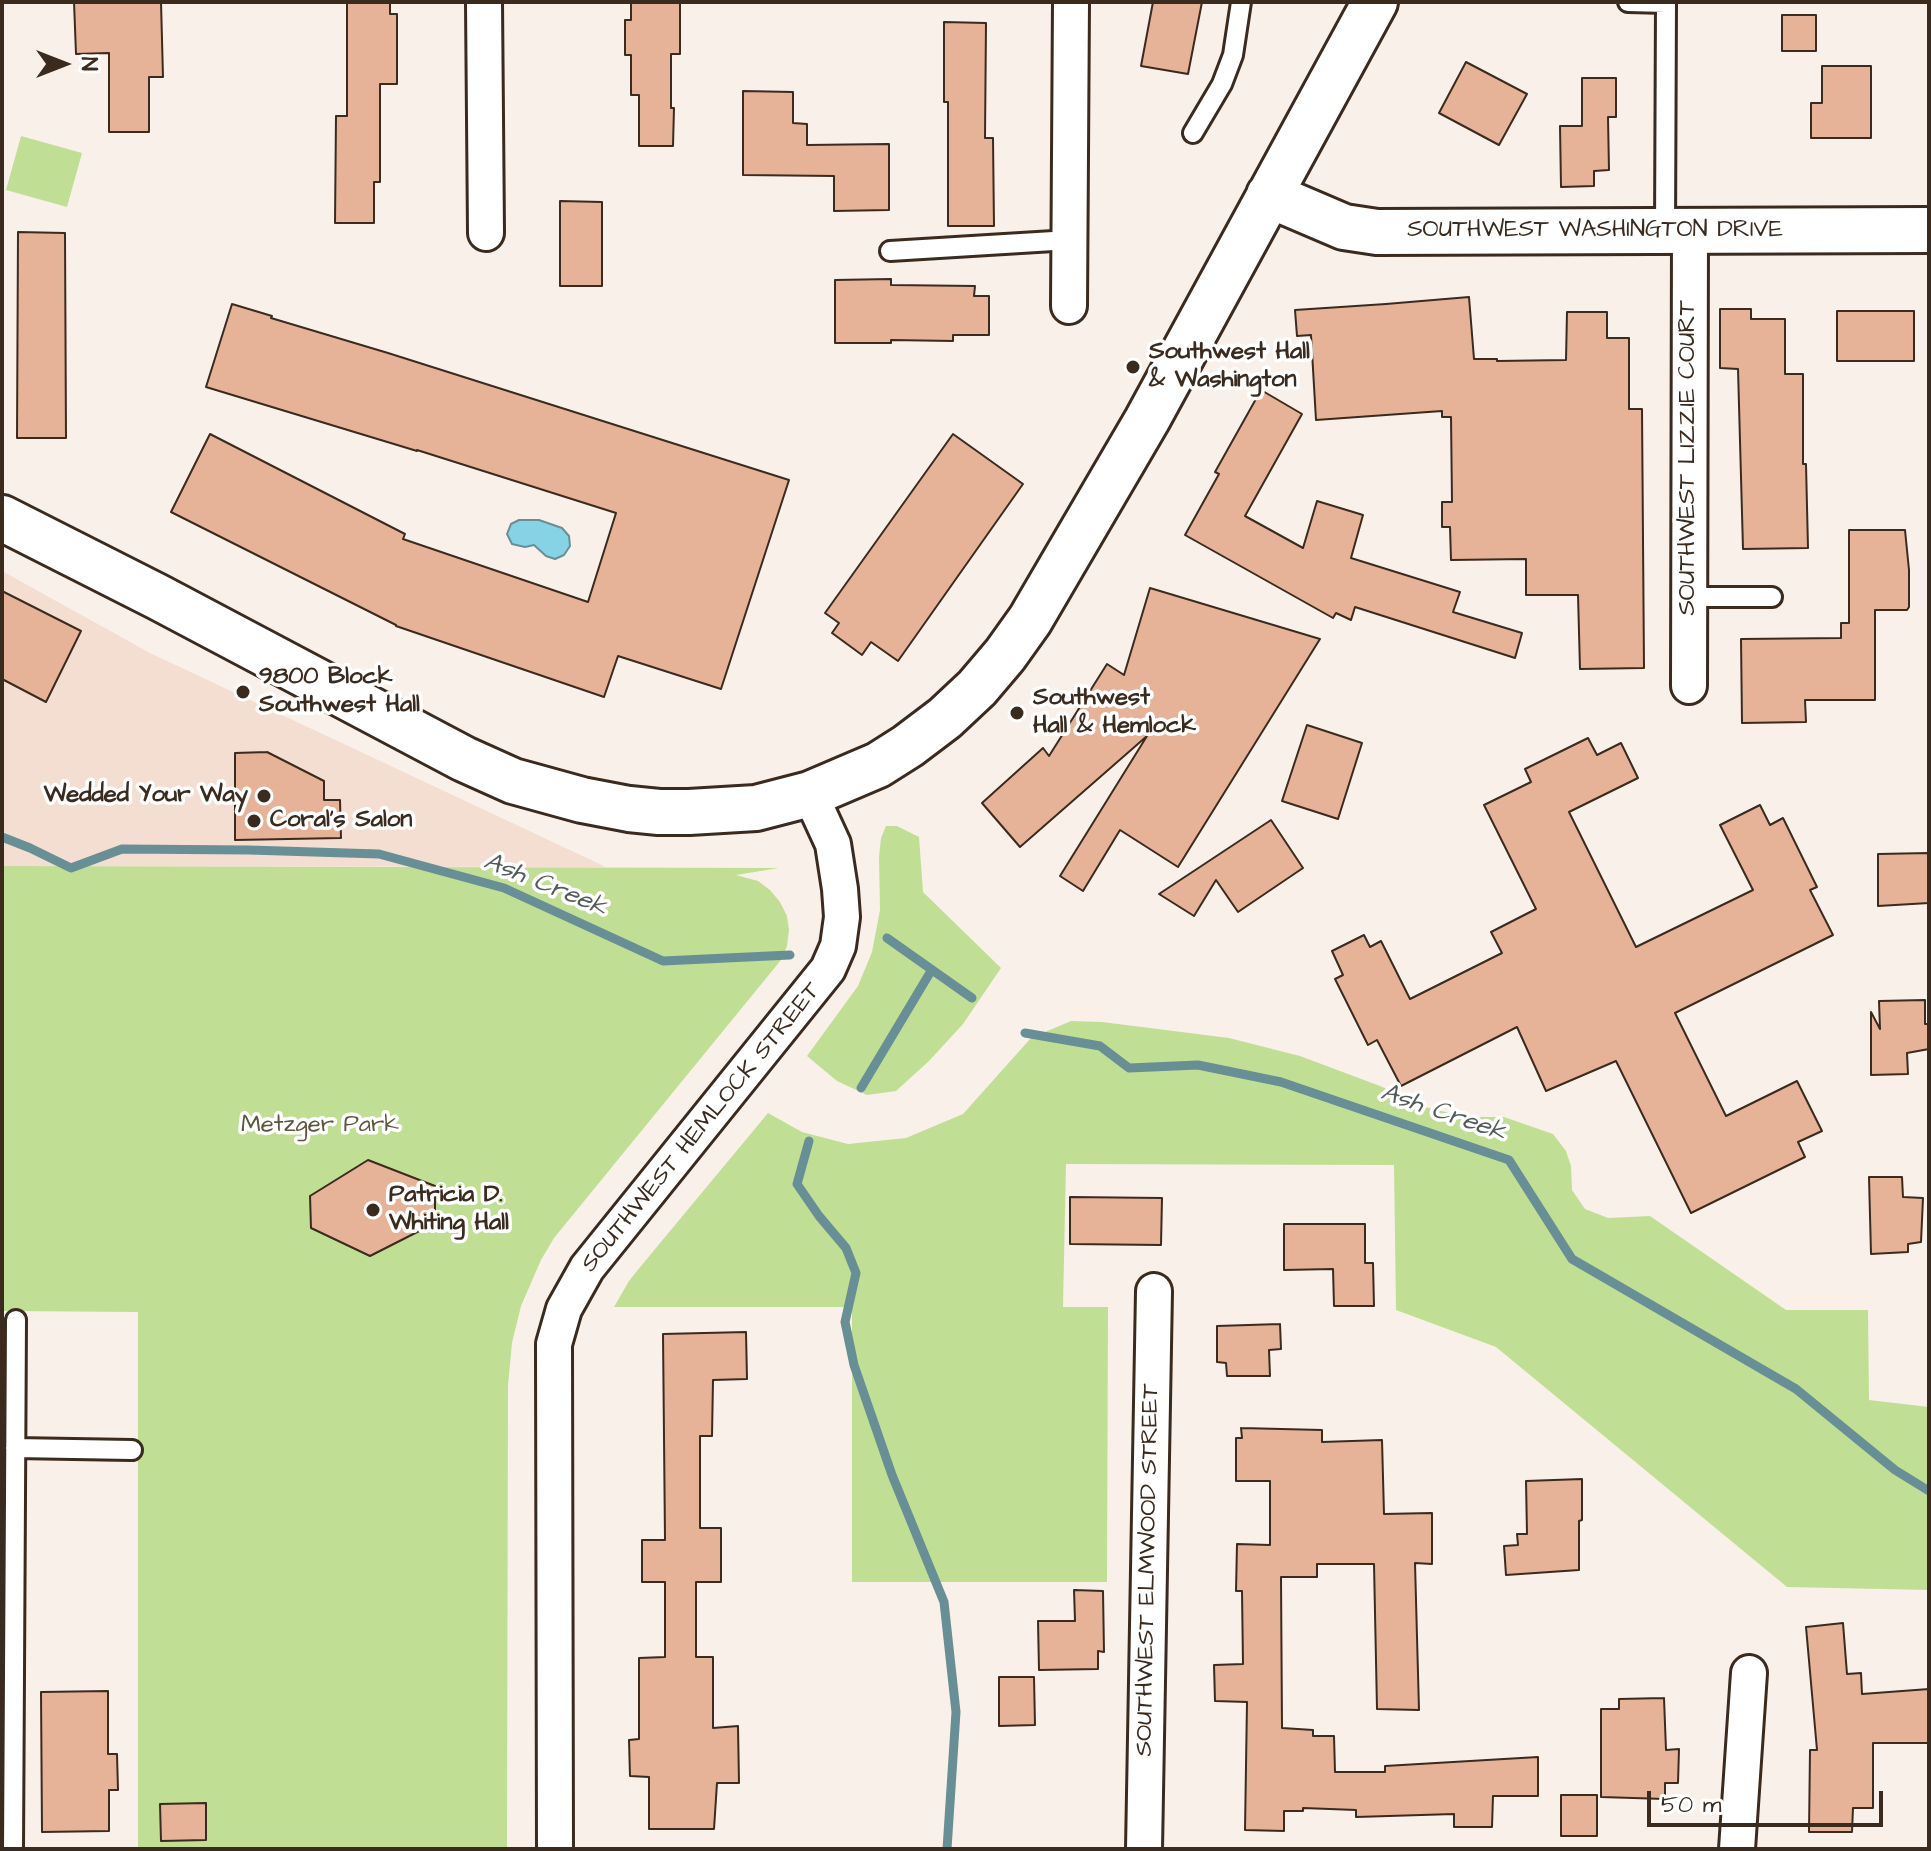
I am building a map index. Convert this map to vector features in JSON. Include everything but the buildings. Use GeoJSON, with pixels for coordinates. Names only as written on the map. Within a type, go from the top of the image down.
{"type":"FeatureCollection","features":[{"type":"Feature","properties":{"kind":"main road"},"geometry":{"type":"LineString","coordinates":[[2,518],[464,759],[513,781],[582,800],[659,812],[756,808],[810,794],[878,765],[945,718],[977,688],[1030,620],[1147,420],[1375,2]]}},
{"type":"Feature","properties":{"kind":"main road","name":"SOUTHWEST WASHINGTON DRIVE"},"geometry":{"type":"LineString","coordinates":[[1269,195],[1344,227],[1377,232],[1929,230]]}},
{"type":"Feature","properties":{"kind":"street"},"geometry":{"type":"LineString","coordinates":[[484,2],[486,233]]}},
{"type":"Feature","properties":{"kind":"street"},"geometry":{"type":"LineString","coordinates":[[1069,306],[1071,2]]}},
{"type":"Feature","properties":{"kind":"street","name":"SOUTHWEST LIZZIE COURT"},"geometry":{"type":"LineString","coordinates":[[1677,231],[1689,686]]}},
{"type":"Feature","properties":{"kind":"street","name":"SOUTHWEST HEMLOCK STREET"},"geometry":{"type":"LineString","coordinates":[[555,1849],[554,1344],[564,1309],[587,1268],[828,969],[838,946],[842,917],[840,889],[833,844],[810,794]]}},
{"type":"Feature","properties":{"kind":"street","name":"SOUTHWEST ELMWOOD STREET"},"geometry":{"type":"LineString","coordinates":[[1144,1849],[1154,1291]]}},
{"type":"Feature","properties":{"kind":"street"},"geometry":{"type":"LineString","coordinates":[[1737,1849],[1749,1673]]}},
{"type":"Feature","properties":{"kind":"lane"},"geometry":{"type":"LineString","coordinates":[[1193,133],[1222,84],[1233,55],[1241,2]]}},
{"type":"Feature","properties":{"kind":"lane"},"geometry":{"type":"LineString","coordinates":[[1628,2],[1666,3],[1666,56],[1677,231]]}},
{"type":"Feature","properties":{"kind":"lane"},"geometry":{"type":"LineString","coordinates":[[890,251],[1070,240]]}},
{"type":"Feature","properties":{"kind":"lane"},"geometry":{"type":"LineString","coordinates":[[1689,597],[1772,597]]}},
{"type":"Feature","properties":{"kind":"lane"},"geometry":{"type":"LineString","coordinates":[[13,1849],[16,1320]]}},
{"type":"Feature","properties":{"kind":"lane"},"geometry":{"type":"LineString","coordinates":[[15,1448],[132,1450]]}},
{"type":"Feature","properties":{"kind":"shaded area"},"geometry":{"type":"Polygon","coordinates":[[[2,571],[150,653],[606,867],[2,866],[2,571]]]}},
{"type":"Feature","properties":{"kind":"green space"},"geometry":{"type":"Polygon","coordinates":[[[21,136],[82,153],[67,207],[6,190],[21,136]]]}},
{"type":"Feature","properties":{"kind":"green space"},"geometry":{"type":"Polygon","coordinates":[[[886,826],[897,826],[919,837],[923,892],[1001,968],[963,1024],[929,1061],[896,1091],[867,1095],[837,1081],[807,1056],[858,986],[872,952],[880,910],[881,838],[886,826]]]}},
{"type":"Feature","properties":{"kind":"green space","name":"Metzger Park"},"geometry":{"type":"Polygon","coordinates":[[[2,866],[779,868],[736,875],[758,881],[780,902],[789,930],[781,960],[554,1238],[521,1306],[512,1343],[508,1385],[507,1849],[138,1849],[138,1312],[2,1311],[2,866]]]}},
{"type":"Feature","properties":{"kind":"green space"},"geometry":{"type":"Polygon","coordinates":[[[1071,1021],[1229,1038],[1300,1056],[1380,1086],[1425,1107],[1466,1117],[1504,1117],[1553,1134],[1566,1151],[1571,1166],[1572,1190],[1585,1209],[1608,1218],[1650,1216],[1786,1310],[1868,1310],[1869,1400],[1929,1407],[1929,1590],[1787,1587],[1496,1347],[1396,1310],[1394,1165],[1066,1164],[1063,1307],[1108,1307],[1107,1582],[852,1582],[852,1307],[614,1307],[629,1281],[768,1113],[802,1132],[848,1144],[906,1138],[963,1114],[1031,1038],[1071,1021]]]}},
{"type":"Feature","properties":{"kind":"water"},"geometry":{"type":"Polygon","coordinates":[[[519,520],[539,520],[562,528],[569,536],[570,546],[564,555],[555,559],[546,556],[534,545],[525,547],[512,544],[507,534],[511,524],[519,520]]]}},
{"type":"Feature","properties":{"kind":"waterway","name":"Ash Creek"},"geometry":{"type":"LineString","coordinates":[[2,837],[71,868],[122,849],[379,854],[504,888],[663,961],[790,955]]}},
{"type":"Feature","properties":{"kind":"waterway","name":"Ash Creek"},"geometry":{"type":"LineString","coordinates":[[887,938],[972,998]]}},
{"type":"Feature","properties":{"kind":"waterway"},"geometry":{"type":"LineString","coordinates":[[861,1088],[931,971]]}},
{"type":"Feature","properties":{"kind":"waterway","name":"Ash Creek"},"geometry":{"type":"LineString","coordinates":[[1025,1033],[1100,1046],[1129,1068],[1198,1065],[1281,1082],[1509,1160],[1572,1259],[1796,1389],[1895,1470],[1929,1491]]}},
{"type":"Feature","properties":{"kind":"waterway"},"geometry":{"type":"LineString","coordinates":[[809,1141],[797,1184],[846,1248],[856,1273],[845,1322],[854,1365],[892,1475],[944,1602],[956,1712],[947,1849]]}},
{"type":"Feature","properties":{"kind":"place","name":"Southwest Hall & Washington"},"geometry":{"type":"Point","coordinates":[1133,367]}},
{"type":"Feature","properties":{"kind":"place","name":"9800 Block Southwest Hall"},"geometry":{"type":"Point","coordinates":[243,692]}},
{"type":"Feature","properties":{"kind":"place","name":"Southwest Hall & Hemlock"},"geometry":{"type":"Point","coordinates":[1017,713]}},
{"type":"Feature","properties":{"kind":"place","name":"Wedded Your Way"},"geometry":{"type":"Point","coordinates":[264,796]}},
{"type":"Feature","properties":{"kind":"place","name":"Coral's Salon"},"geometry":{"type":"Point","coordinates":[254,821]}},
{"type":"Feature","properties":{"kind":"place","name":"Patricia D. Whiting Hall"},"geometry":{"type":"Point","coordinates":[373,1210]}}]}
